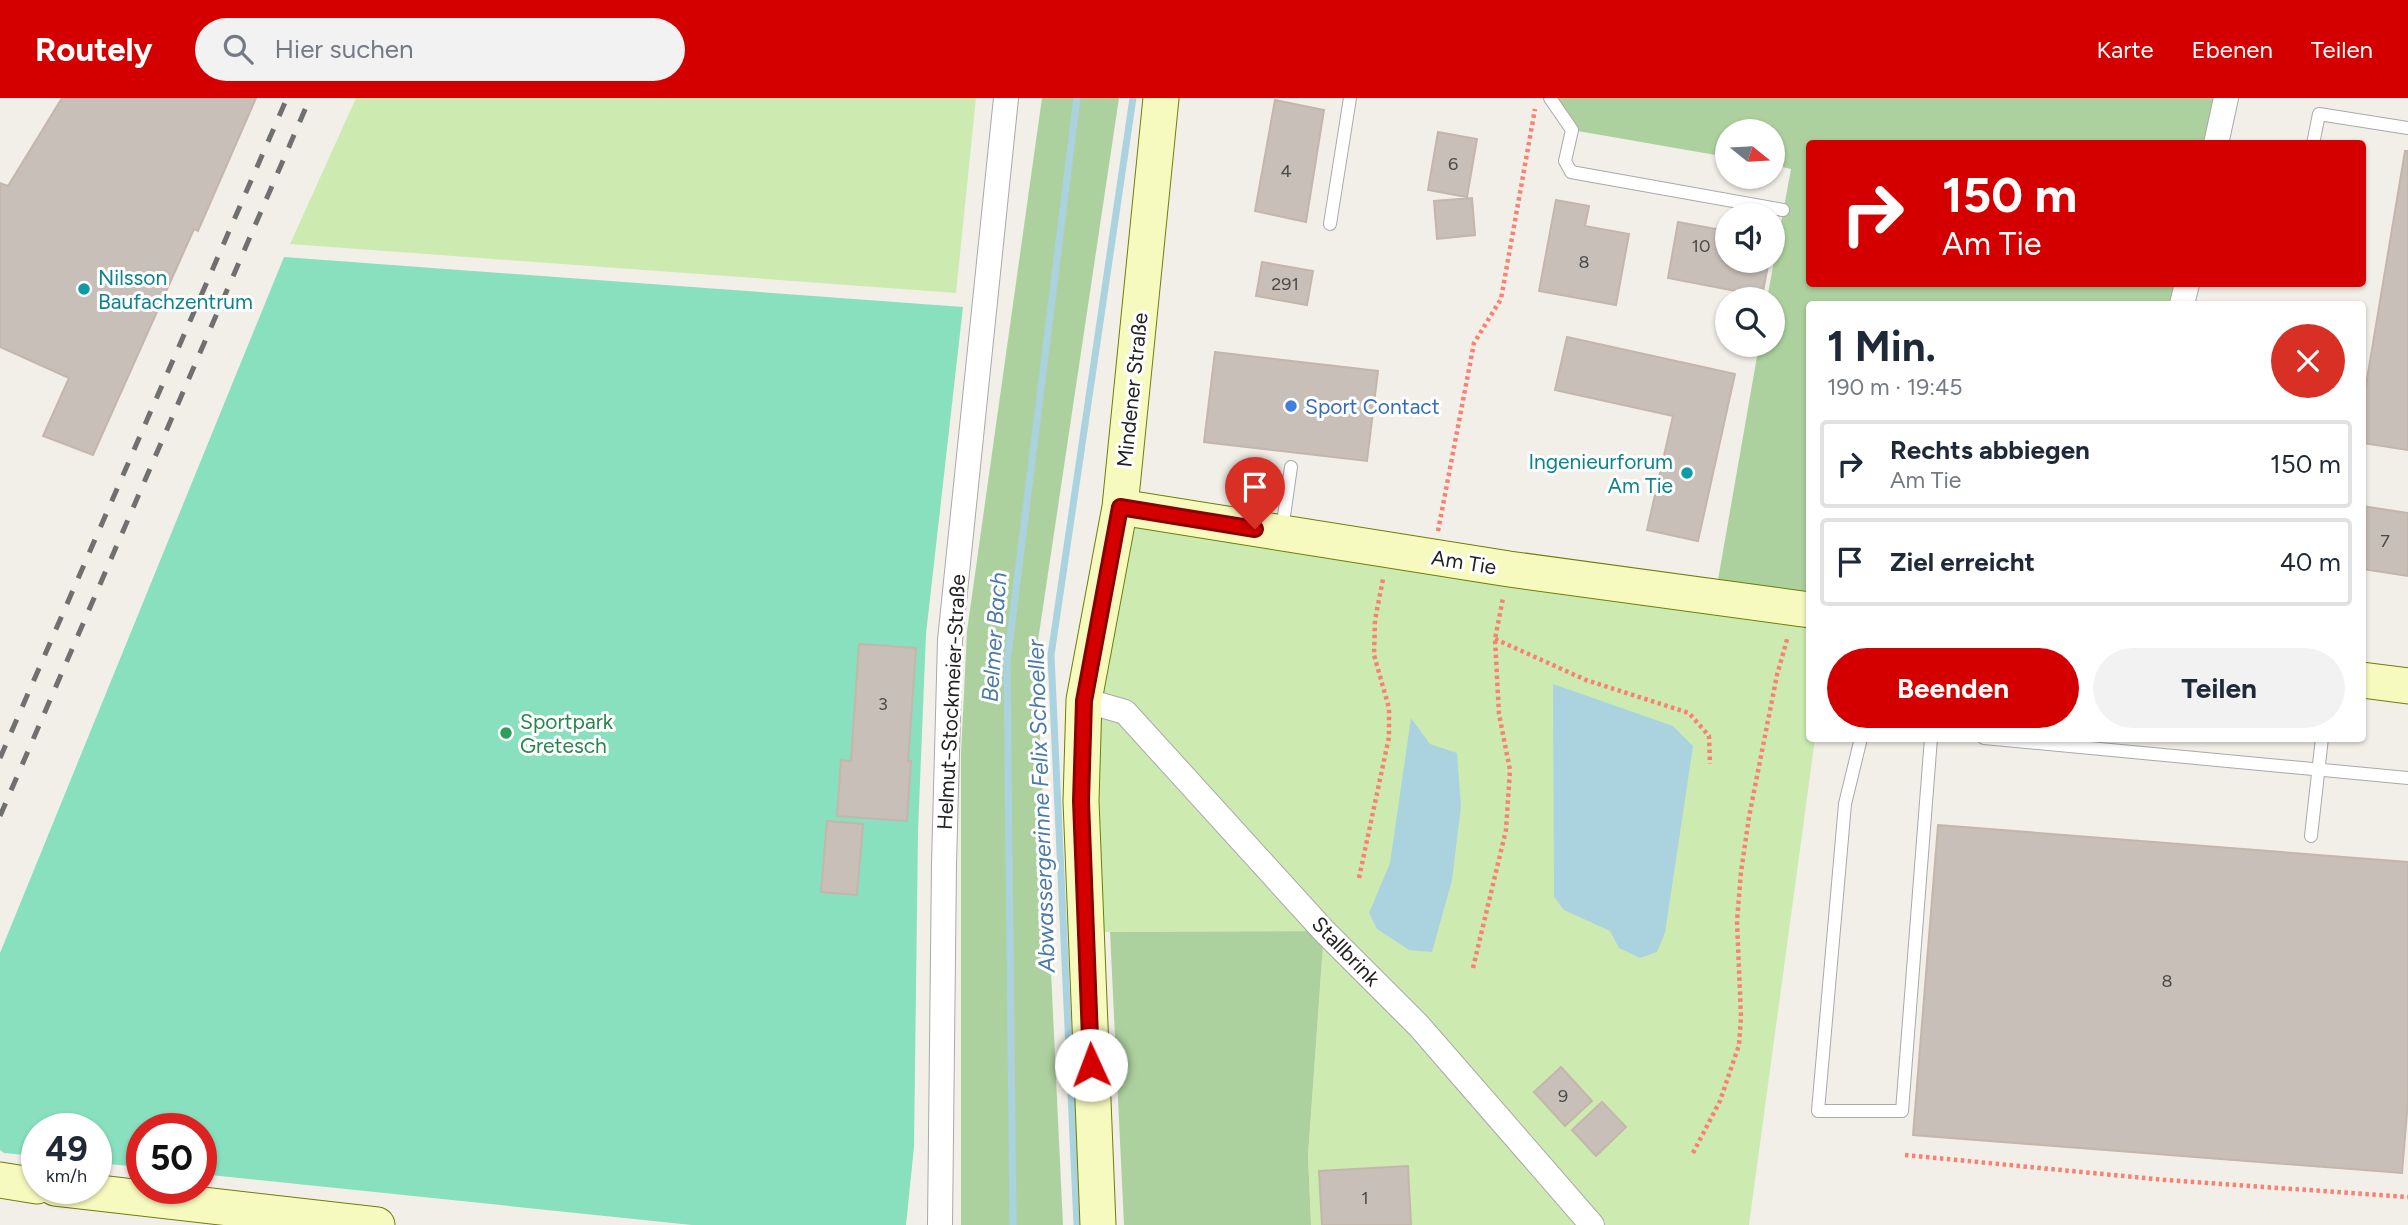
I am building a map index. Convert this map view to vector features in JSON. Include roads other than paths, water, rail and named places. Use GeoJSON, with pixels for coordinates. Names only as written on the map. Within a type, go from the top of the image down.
{"type":"FeatureCollection","features":[{"type":"Feature","properties":{"kind":"main road","name":"Mindener Straße"},"geometry":{"type":"LineString","coordinates":[[1098,1225],[1081,801],[1084,701],[1120,507],[1161,98]]}},
{"type":"Feature","properties":{"kind":"main road","name":"Am Tie"},"geometry":{"type":"LineString","coordinates":[[1120,507],[1509,569],[1803,610]]}},
{"type":"Feature","properties":{"kind":"main road"},"geometry":{"type":"LineString","coordinates":[[2366,681],[2408,686]]}},
{"type":"Feature","properties":{"kind":"main road"},"geometry":{"type":"LineString","coordinates":[[0,1180],[21,1183]]}},
{"type":"Feature","properties":{"kind":"main road"},"geometry":{"type":"LineString","coordinates":[[112,1195],[377,1225]]}},
{"type":"Feature","properties":{"kind":"street","name":"Helmut-Stockmeier-Straße"},"geometry":{"type":"LineString","coordinates":[[940,1225],[944,864],[950,640],[1006,98]]}},
{"type":"Feature","properties":{"kind":"street"},"geometry":{"type":"LineString","coordinates":[[2217,140],[2226,98]]}},
{"type":"Feature","properties":{"kind":"street","name":"Stallbrink"},"geometry":{"type":"LineString","coordinates":[[1084,701],[1125,712],[1325,931],[1419,1026],[1592,1225]]}},
{"type":"Feature","properties":{"kind":"lane"},"geometry":{"type":"LineString","coordinates":[[1330,224],[1350,98]]}},
{"type":"Feature","properties":{"kind":"lane"},"geometry":{"type":"LineString","coordinates":[[1550,98],[1572,130],[1565,161],[1570,172],[1744,203]]}},
{"type":"Feature","properties":{"kind":"lane"},"geometry":{"type":"LineString","coordinates":[[2314,140],[2319,114],[2408,128]]}},
{"type":"Feature","properties":{"kind":"lane"},"geometry":{"type":"LineString","coordinates":[[1282,533],[1291,467]]}},
{"type":"Feature","properties":{"kind":"lane"},"geometry":{"type":"LineString","coordinates":[[1860,742],[1845,804],[1818,1111],[1902,1111],[1931,742]]}},
{"type":"Feature","properties":{"kind":"lane"},"geometry":{"type":"LineString","coordinates":[[2026,742],[2408,778]]}},
{"type":"Feature","properties":{"kind":"lane"},"geometry":{"type":"LineString","coordinates":[[2311,836],[2322,742]]}},
{"type":"Feature","properties":{"kind":"water"},"geometry":{"type":"Polygon","coordinates":[[[1553,684],[1673,726],[1693,746],[1665,933],[1657,952],[1640,958],[1619,948],[1610,931],[1564,910],[1554,897],[1553,684]]]}},
{"type":"Feature","properties":{"kind":"water"},"geometry":{"type":"Polygon","coordinates":[[[1411,718],[1430,744],[1457,753],[1461,806],[1452,880],[1432,952],[1409,950],[1377,929],[1369,913],[1390,863],[1411,718]]]}},
{"type":"Feature","properties":{"kind":"waterway","name":"Belmer Bach"},"geometry":{"type":"LineString","coordinates":[[1013,1225],[1007,662],[1077,98]]}},
{"type":"Feature","properties":{"kind":"waterway","name":"Abwassergerinne Felix Schoeller"},"geometry":{"type":"LineString","coordinates":[[1077,1225],[1051,655],[1133,98]]}},
{"type":"Feature","properties":{"kind":"railway"},"geometry":{"type":"LineString","coordinates":[[0,758],[287,98]]}},
{"type":"Feature","properties":{"kind":"railway"},"geometry":{"type":"LineString","coordinates":[[0,816],[310,98]]}},
{"type":"Feature","properties":{"kind":"place","name":"Nilsson Baufachzentrum"},"geometry":{"type":"Point","coordinates":[84,289]}},
{"type":"Feature","properties":{"kind":"place","name":"Sport Contact"},"geometry":{"type":"Point","coordinates":[1291,406]}},
{"type":"Feature","properties":{"kind":"place","name":"Ingenieurforum Am Tie"},"geometry":{"type":"Point","coordinates":[1687,473]}},
{"type":"Feature","properties":{"kind":"place","name":"Sportpark Gretesch"},"geometry":{"type":"Point","coordinates":[506,733]}}]}
